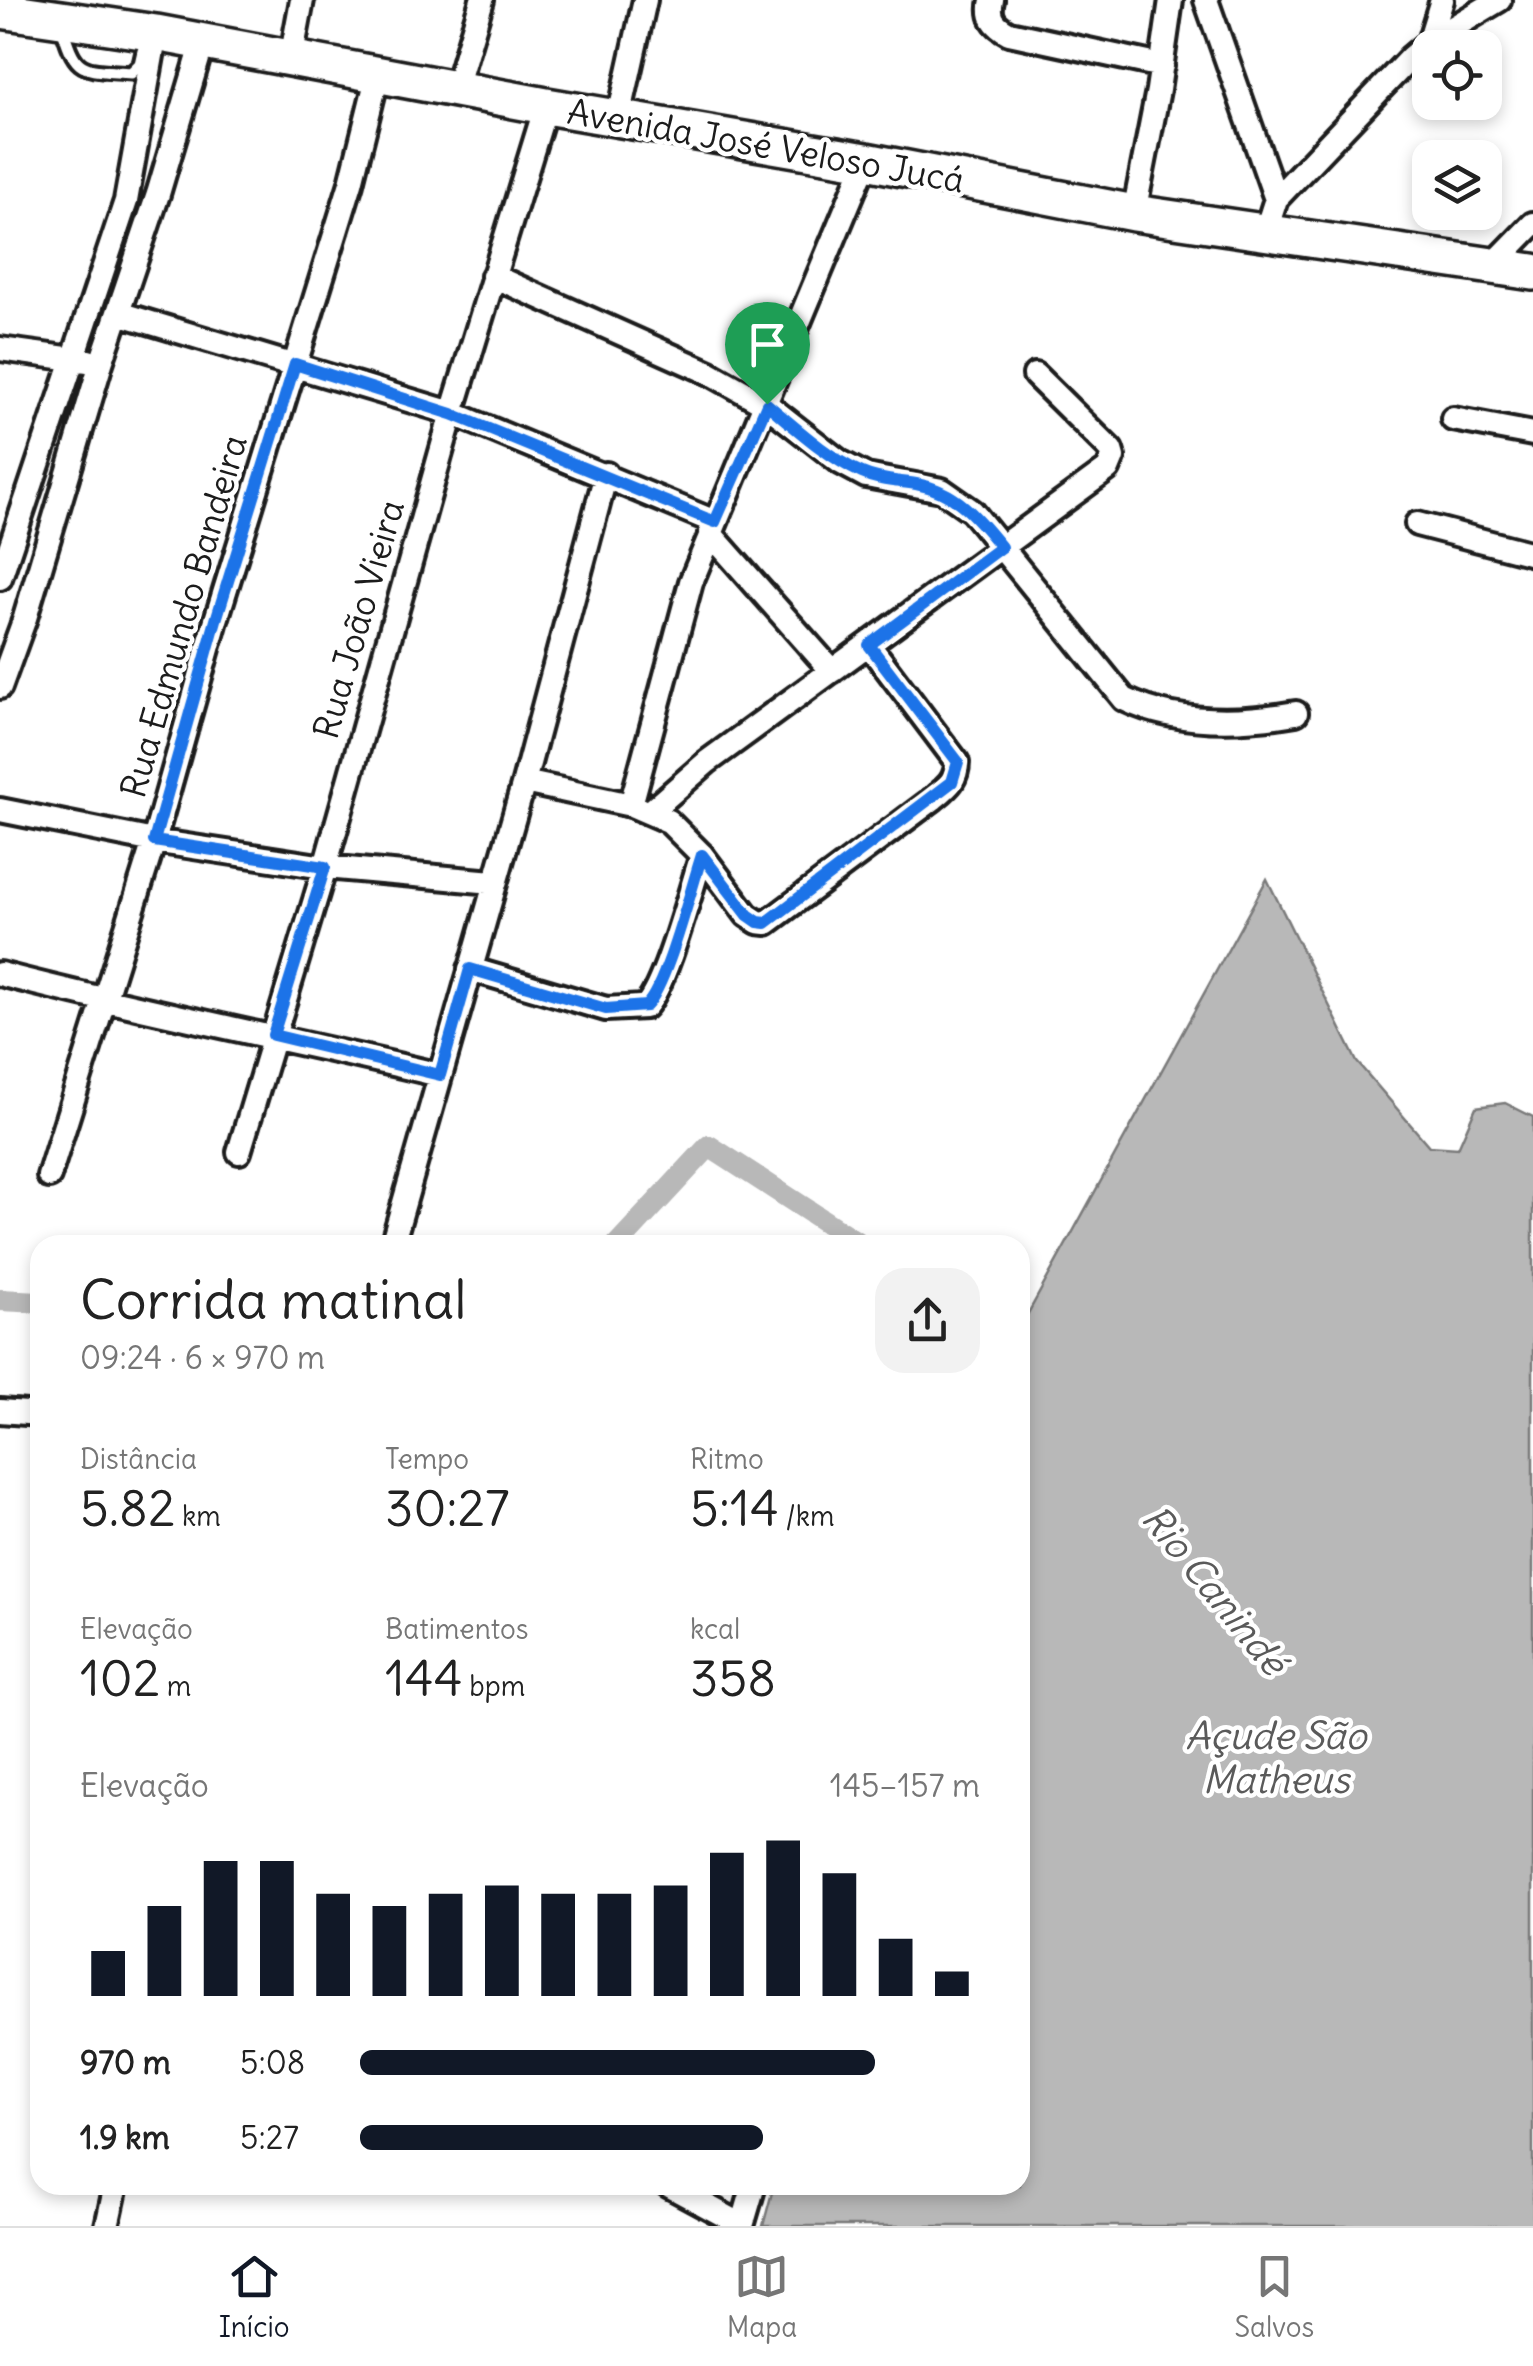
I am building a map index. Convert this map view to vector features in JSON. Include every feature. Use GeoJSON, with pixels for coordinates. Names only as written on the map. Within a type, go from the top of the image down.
{"type":"FeatureCollection","features":[{"type":"Feature","properties":{"kind":"main road","name":"Avenida José Veloso Jucá"},"geometry":{"type":"LineString","coordinates":[[0,10],[151,32],[546,106],[866,160],[1134,213],[1271,214],[1533,272]]}},
{"type":"Feature","properties":{"kind":"street"},"geometry":{"type":"LineString","coordinates":[[292,60],[302,0]]}},
{"type":"Feature","properties":{"kind":"street"},"geometry":{"type":"LineString","coordinates":[[456,88],[482,0]]}},
{"type":"Feature","properties":{"kind":"street"},"geometry":{"type":"LineString","coordinates":[[618,117],[644,0]]}},
{"type":"Feature","properties":{"kind":"street"},"geometry":{"type":"LineString","coordinates":[[992,0],[992,19],[1009,33],[1162,66]]}},
{"type":"Feature","properties":{"kind":"street"},"geometry":{"type":"LineString","coordinates":[[1134,213],[1171,0]]}},
{"type":"Feature","properties":{"kind":"street"},"geometry":{"type":"LineString","coordinates":[[1206,0],[1271,214]]}},
{"type":"Feature","properties":{"kind":"street"},"geometry":{"type":"LineString","coordinates":[[1433,30],[1442,0]]}},
{"type":"Feature","properties":{"kind":"street"},"geometry":{"type":"LineString","coordinates":[[1449,30],[1499,0]]}},
{"type":"Feature","properties":{"kind":"street"},"geometry":{"type":"LineString","coordinates":[[0,578],[126,201],[151,32]]}},
{"type":"Feature","properties":{"kind":"street"},"geometry":{"type":"LineString","coordinates":[[0,688],[203,42]]}},
{"type":"Feature","properties":{"kind":"street"},"geometry":{"type":"LineString","coordinates":[[1271,214],[1412,61]]}},
{"type":"Feature","properties":{"kind":"street","name":"Rua Edmundo Bandeira"},"geometry":{"type":"LineString","coordinates":[[50,1176],[352,182],[378,74]]}},
{"type":"Feature","properties":{"kind":"street","name":"Rua João Vieira"},"geometry":{"type":"LineString","coordinates":[[239,1152],[325,867],[452,414],[546,106]]}},
{"type":"Feature","properties":{"kind":"street"},"geometry":{"type":"LineString","coordinates":[[641,808],[691,582],[866,160]]}},
{"type":"Feature","properties":{"kind":"street"},"geometry":{"type":"LineString","coordinates":[[1493,266],[1533,224]]}},
{"type":"Feature","properties":{"kind":"street"},"geometry":{"type":"LineString","coordinates":[[494,276],[710,373],[767,404],[840,462],[866,476],[942,490],[955,498],[972,511],[1124,699],[1143,708],[1212,719],[1249,721],[1296,714]]}},
{"type":"Feature","properties":{"kind":"street"},"geometry":{"type":"LineString","coordinates":[[118,313],[452,414],[606,474],[713,527],[832,671]]}},
{"type":"Feature","properties":{"kind":"street"},"geometry":{"type":"LineString","coordinates":[[0,350],[101,363]]}},
{"type":"Feature","properties":{"kind":"street"},"geometry":{"type":"LineString","coordinates":[[641,808],[1104,472],[1113,456],[1105,443],[1034,376]]}},
{"type":"Feature","properties":{"kind":"street"},"geometry":{"type":"LineString","coordinates":[[1454,419],[1533,434]]}},
{"type":"Feature","properties":{"kind":"street"},"geometry":{"type":"LineString","coordinates":[[395,1235],[524,782],[606,474]]}},
{"type":"Feature","properties":{"kind":"street"},"geometry":{"type":"LineString","coordinates":[[1417,524],[1533,554]]}},
{"type":"Feature","properties":{"kind":"street"},"geometry":{"type":"LineString","coordinates":[[524,782],[641,808],[682,833],[748,915],[766,923],[952,782],[958,762],[869,645]]}},
{"type":"Feature","properties":{"kind":"street"},"geometry":{"type":"LineString","coordinates":[[0,810],[154,841],[325,867],[493,882]]}},
{"type":"Feature","properties":{"kind":"street"},"geometry":{"type":"LineString","coordinates":[[470,969],[606,1009],[646,1006],[661,979],[702,855]]}},
{"type":"Feature","properties":{"kind":"street"},"geometry":{"type":"LineString","coordinates":[[0,974],[440,1075]]}},
{"type":"Feature","properties":{"kind":"street"},"geometry":{"type":"LineString","coordinates":[[0,1411],[30,1413]]}},
{"type":"Feature","properties":{"kind":"street"},"geometry":{"type":"LineString","coordinates":[[107,2226],[114,2195]]}},
{"type":"Feature","properties":{"kind":"street"},"geometry":{"type":"LineString","coordinates":[[686,2195],[742,2225],[751,2195]]}},
{"type":"Feature","properties":{"kind":"water","name":"Açude São Matheus"},"geometry":{"type":"Polygon","coordinates":[[[1267,879],[1357,1062],[1429,1146],[1458,1148],[1476,1107],[1505,1103],[1533,1117],[1533,2226],[763,2226],[771,2195],[1030,2195],[1030,1310],[1267,879]]]}},
{"type":"Feature","properties":{"kind":"waterway"},"geometry":{"type":"LineString","coordinates":[[626,1235],[709,1146],[846,1235]]}},
{"type":"Feature","properties":{"kind":"waterway"},"geometry":{"type":"LineString","coordinates":[[0,1300],[30,1302]]}},
{"type":"Feature","properties":{"kind":"route"},"geometry":{"type":"LineString","coordinates":[[295,364],[452,414],[715,522],[767,404],[840,462],[866,476],[942,490],[972,511],[1001,547],[869,645],[958,762],[952,782],[766,923],[748,915],[702,855],[661,979],[646,1006],[606,1009],[470,969],[440,1075],[273,1035],[325,867],[154,841],[216,620],[295,364]]}},
{"type":"Feature","properties":{"kind":"water label","name":"Rio Canindé"},"geometry":{"type":"Point","coordinates":[1215,1590]}}]}
